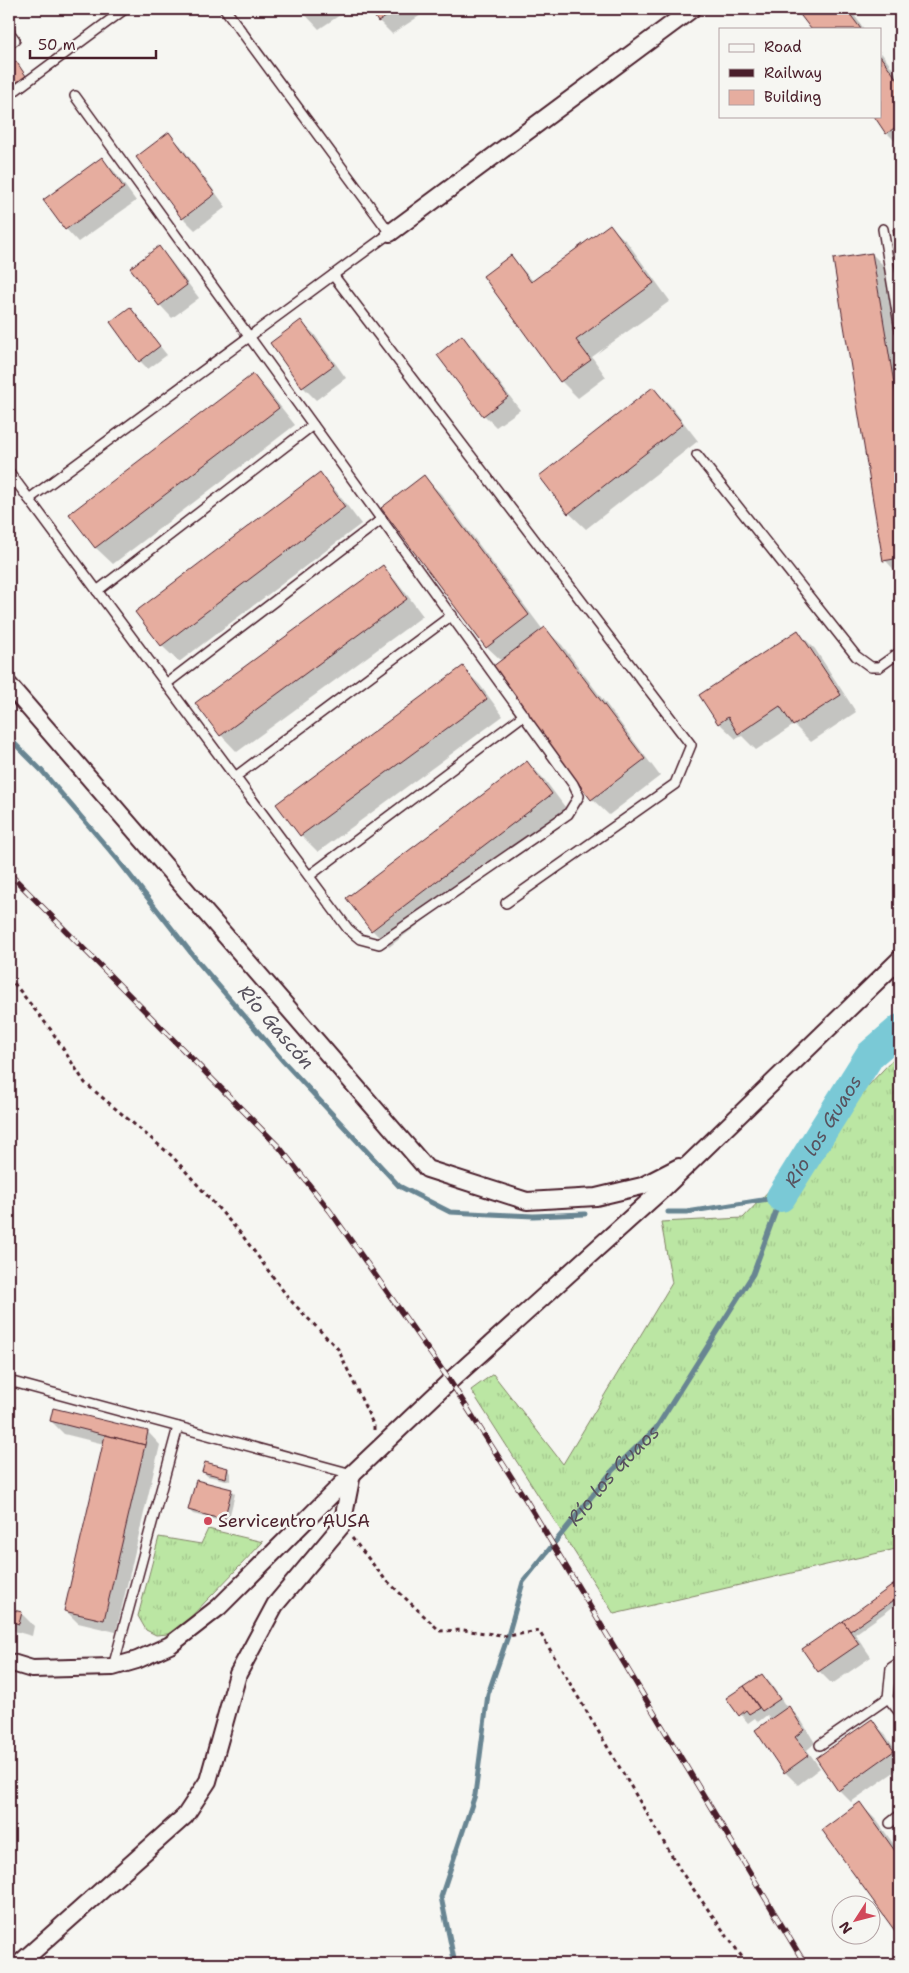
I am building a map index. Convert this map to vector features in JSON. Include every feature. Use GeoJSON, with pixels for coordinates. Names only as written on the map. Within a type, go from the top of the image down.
{"type":"FeatureCollection","features":[{"type":"Feature","properties":{"kind":"street"},"geometry":{"type":"LineString","coordinates":[[390,233],[692,9]]}},
{"type":"Feature","properties":{"kind":"street"},"geometry":{"type":"LineString","coordinates":[[9,685],[427,1169],[526,1201],[596,1197],[642,1186],[692,1160]]}},
{"type":"Feature","properties":{"kind":"street"},"geometry":{"type":"LineString","coordinates":[[9,1662],[32,1668],[112,1667],[137,1660],[170,1645],[219,1607],[373,1454],[450,1381],[664,1188],[900,959]]}},
{"type":"Feature","properties":{"kind":"street"},"geometry":{"type":"LineString","coordinates":[[19,1964],[185,1816],[208,1781],[238,1674],[275,1605],[342,1525],[352,1474]]}},
{"type":"Feature","properties":{"kind":"lane"},"geometry":{"type":"LineString","coordinates":[[9,95],[125,9]]}},
{"type":"Feature","properties":{"kind":"lane"},"geometry":{"type":"LineString","coordinates":[[29,499],[390,233],[225,9]]}},
{"type":"Feature","properties":{"kind":"lane"},"geometry":{"type":"LineString","coordinates":[[9,32],[14,40],[9,44]]}},
{"type":"Feature","properties":{"kind":"lane"},"geometry":{"type":"LineString","coordinates":[[9,472],[348,929],[360,940],[379,944],[568,814],[579,796],[574,784],[75,96]]}},
{"type":"Feature","properties":{"kind":"lane"},"geometry":{"type":"LineString","coordinates":[[883,229],[900,330]]}},
{"type":"Feature","properties":{"kind":"lane"},"geometry":{"type":"LineString","coordinates":[[333,275],[691,745],[675,784],[506,903]]}},
{"type":"Feature","properties":{"kind":"lane"},"geometry":{"type":"LineString","coordinates":[[97,591],[313,425]]}},
{"type":"Feature","properties":{"kind":"lane"},"geometry":{"type":"LineString","coordinates":[[697,454],[856,656],[871,668],[879,666],[900,652]]}},
{"type":"Feature","properties":{"kind":"lane"},"geometry":{"type":"LineString","coordinates":[[166,684],[382,519]]}},
{"type":"Feature","properties":{"kind":"lane"},"geometry":{"type":"LineString","coordinates":[[235,777],[452,615]]}},
{"type":"Feature","properties":{"kind":"lane"},"geometry":{"type":"LineString","coordinates":[[309,876],[524,715]]}},
{"type":"Feature","properties":{"kind":"lane"},"geometry":{"type":"LineString","coordinates":[[9,1381],[352,1474]]}},
{"type":"Feature","properties":{"kind":"lane"},"geometry":{"type":"LineString","coordinates":[[112,1667],[178,1427]]}},
{"type":"Feature","properties":{"kind":"lane"},"geometry":{"type":"LineString","coordinates":[[900,1662],[892,1668],[888,1698],[900,1713]]}},
{"type":"Feature","properties":{"kind":"lane"},"geometry":{"type":"LineString","coordinates":[[820,1745],[888,1698]]}},
{"type":"Feature","properties":{"kind":"lane"},"geometry":{"type":"LineString","coordinates":[[890,1823],[900,1815]]}},
{"type":"Feature","properties":{"kind":"path"},"geometry":{"type":"LineString","coordinates":[[9,977],[51,1030],[85,1083],[172,1156],[242,1236],[290,1300],[338,1349],[374,1426],[373,1454]]}},
{"type":"Feature","properties":{"kind":"path"},"geometry":{"type":"LineString","coordinates":[[342,1525],[384,1578],[440,1631],[463,1630],[508,1636],[539,1630],[682,1873],[747,1964]]}},
{"type":"Feature","properties":{"kind":"green space"},"geometry":{"type":"Polygon","coordinates":[[[900,1052],[900,1548],[614,1614],[471,1390],[493,1374],[563,1464],[672,1283],[661,1222],[743,1218],[900,1052]]]}},
{"type":"Feature","properties":{"kind":"green space"},"geometry":{"type":"Polygon","coordinates":[[[208,1529],[263,1542],[185,1623],[168,1634],[156,1635],[146,1630],[138,1616],[159,1537],[201,1544],[208,1529]]]}},
{"type":"Feature","properties":{"kind":"building"},"geometry":{"type":"Polygon","coordinates":[[[370,9],[398,9],[378,22],[370,9]]]}},
{"type":"Feature","properties":{"kind":"building"},"geometry":{"type":"Polygon","coordinates":[[[803,9],[846,9],[860,28],[810,28],[798,12],[803,9]]]}},
{"type":"Feature","properties":{"kind":"building"},"geometry":{"type":"Polygon","coordinates":[[[882,59],[900,83],[900,124],[886,134],[875,118],[882,118],[882,59]]]}},
{"type":"Feature","properties":{"kind":"building"},"geometry":{"type":"Polygon","coordinates":[[[16,61],[26,76],[9,88],[9,67],[16,61]]]}},
{"type":"Feature","properties":{"kind":"building"},"geometry":{"type":"Polygon","coordinates":[[[169,132],[215,194],[182,219],[136,157],[169,132]]]}},
{"type":"Feature","properties":{"kind":"building"},"geometry":{"type":"Polygon","coordinates":[[[102,157],[124,188],[65,230],[43,200],[102,157]]]}},
{"type":"Feature","properties":{"kind":"building"},"geometry":{"type":"Polygon","coordinates":[[[610,224],[654,283],[576,340],[591,360],[560,382],[483,276],[511,255],[531,282],[610,224]]]}},
{"type":"Feature","properties":{"kind":"building"},"geometry":{"type":"Polygon","coordinates":[[[900,228],[900,278],[893,229],[900,228]]]}},
{"type":"Feature","properties":{"kind":"building"},"geometry":{"type":"Polygon","coordinates":[[[159,246],[187,285],[159,306],[130,268],[159,246]]]}},
{"type":"Feature","properties":{"kind":"building"},"geometry":{"type":"Polygon","coordinates":[[[872,253],[900,419],[900,558],[883,561],[833,259],[872,253]]]}},
{"type":"Feature","properties":{"kind":"building"},"geometry":{"type":"Polygon","coordinates":[[[130,307],[160,346],[139,362],[110,322],[130,307]]]}},
{"type":"Feature","properties":{"kind":"building"},"geometry":{"type":"Polygon","coordinates":[[[301,320],[334,365],[302,388],[270,343],[301,320]]]}},
{"type":"Feature","properties":{"kind":"building"},"geometry":{"type":"Polygon","coordinates":[[[462,335],[508,397],[483,416],[437,355],[462,335]]]}},
{"type":"Feature","properties":{"kind":"building"},"geometry":{"type":"Polygon","coordinates":[[[253,374],[279,408],[95,548],[69,514],[253,374]]]}},
{"type":"Feature","properties":{"kind":"building"},"geometry":{"type":"Polygon","coordinates":[[[653,387],[683,424],[568,514],[539,476],[653,387]]]}},
{"type":"Feature","properties":{"kind":"building"},"geometry":{"type":"Polygon","coordinates":[[[320,472],[345,507],[161,646],[135,612],[320,472]]]}},
{"type":"Feature","properties":{"kind":"building"},"geometry":{"type":"Polygon","coordinates":[[[424,475],[529,615],[486,648],[381,508],[424,475]]]}},
{"type":"Feature","properties":{"kind":"building"},"geometry":{"type":"Polygon","coordinates":[[[383,565],[407,599],[220,736],[195,703],[383,565]]]}},
{"type":"Feature","properties":{"kind":"building"},"geometry":{"type":"Polygon","coordinates":[[[545,627],[645,759],[591,800],[492,667],[545,627]]]}},
{"type":"Feature","properties":{"kind":"building"},"geometry":{"type":"Polygon","coordinates":[[[798,630],[841,695],[793,726],[780,706],[738,734],[728,717],[718,724],[699,695],[798,630]]]}},
{"type":"Feature","properties":{"kind":"building"},"geometry":{"type":"Polygon","coordinates":[[[463,666],[487,699],[300,836],[276,804],[463,666]]]}},
{"type":"Feature","properties":{"kind":"building"},"geometry":{"type":"Polygon","coordinates":[[[527,761],[552,794],[371,931],[346,898],[527,761]]]}},
{"type":"Feature","properties":{"kind":"building"},"geometry":{"type":"Polygon","coordinates":[[[53,1408],[148,1431],[145,1445],[50,1421],[53,1408]]]}},
{"type":"Feature","properties":{"kind":"building"},"geometry":{"type":"Polygon","coordinates":[[[105,1435],[145,1445],[104,1620],[64,1611],[105,1435]]]}},
{"type":"Feature","properties":{"kind":"building"},"geometry":{"type":"Polygon","coordinates":[[[205,1462],[228,1468],[226,1478],[202,1472],[205,1462]]]}},
{"type":"Feature","properties":{"kind":"building"},"geometry":{"type":"Polygon","coordinates":[[[196,1480],[232,1489],[224,1520],[188,1510],[196,1480]]]}},
{"type":"Feature","properties":{"kind":"building"},"geometry":{"type":"Polygon","coordinates":[[[900,1580],[900,1596],[850,1631],[843,1621],[900,1580]]]}},
{"type":"Feature","properties":{"kind":"building"},"geometry":{"type":"Polygon","coordinates":[[[9,1609],[22,1612],[19,1624],[9,1621],[9,1609]]]}},
{"type":"Feature","properties":{"kind":"building"},"geometry":{"type":"Polygon","coordinates":[[[843,1621],[859,1644],[818,1672],[802,1649],[843,1621]]]}},
{"type":"Feature","properties":{"kind":"building"},"geometry":{"type":"Polygon","coordinates":[[[762,1674],[780,1699],[762,1711],[744,1686],[762,1674]]]}},
{"type":"Feature","properties":{"kind":"building"},"geometry":{"type":"Polygon","coordinates":[[[744,1686],[759,1708],[749,1714],[746,1710],[739,1716],[726,1698],[744,1686]]]}},
{"type":"Feature","properties":{"kind":"building"},"geometry":{"type":"Polygon","coordinates":[[[789,1706],[804,1730],[795,1737],[809,1755],[784,1773],[755,1730],[789,1706]]]}},
{"type":"Feature","properties":{"kind":"building"},"geometry":{"type":"Polygon","coordinates":[[[872,1719],[894,1751],[838,1791],[816,1758],[872,1719]]]}},
{"type":"Feature","properties":{"kind":"building"},"geometry":{"type":"Polygon","coordinates":[[[860,1802],[900,1858],[900,1938],[882,1913],[882,1896],[870,1896],[822,1830],[860,1802]]]}},
{"type":"Feature","properties":{"kind":"waterway","name":"Río Gascón"},"geometry":{"type":"LineString","coordinates":[[9,738],[42,771],[118,860],[199,963],[283,1061],[399,1186],[450,1212],[533,1216],[585,1214]]}},
{"type":"Feature","properties":{"kind":"waterway","name":"Río los Guaos"},"geometry":{"type":"LineString","coordinates":[[781,1197],[870,1055],[900,1029]]}},
{"type":"Feature","properties":{"kind":"waterway","name":"Río los Guaos"},"geometry":{"type":"LineString","coordinates":[[455,1964],[441,1897],[475,1795],[488,1694],[508,1636],[523,1582],[613,1470],[656,1428],[753,1274],[781,1197],[687,1212],[668,1212]]}},
{"type":"Feature","properties":{"kind":"railway"},"geometry":{"type":"LineString","coordinates":[[9,873],[280,1148],[330,1211],[450,1381],[526,1500],[805,1964]]}},
{"type":"Feature","properties":{"kind":"place","name":"Servicentro AUSA"},"geometry":{"type":"Point","coordinates":[208,1521]}}]}
